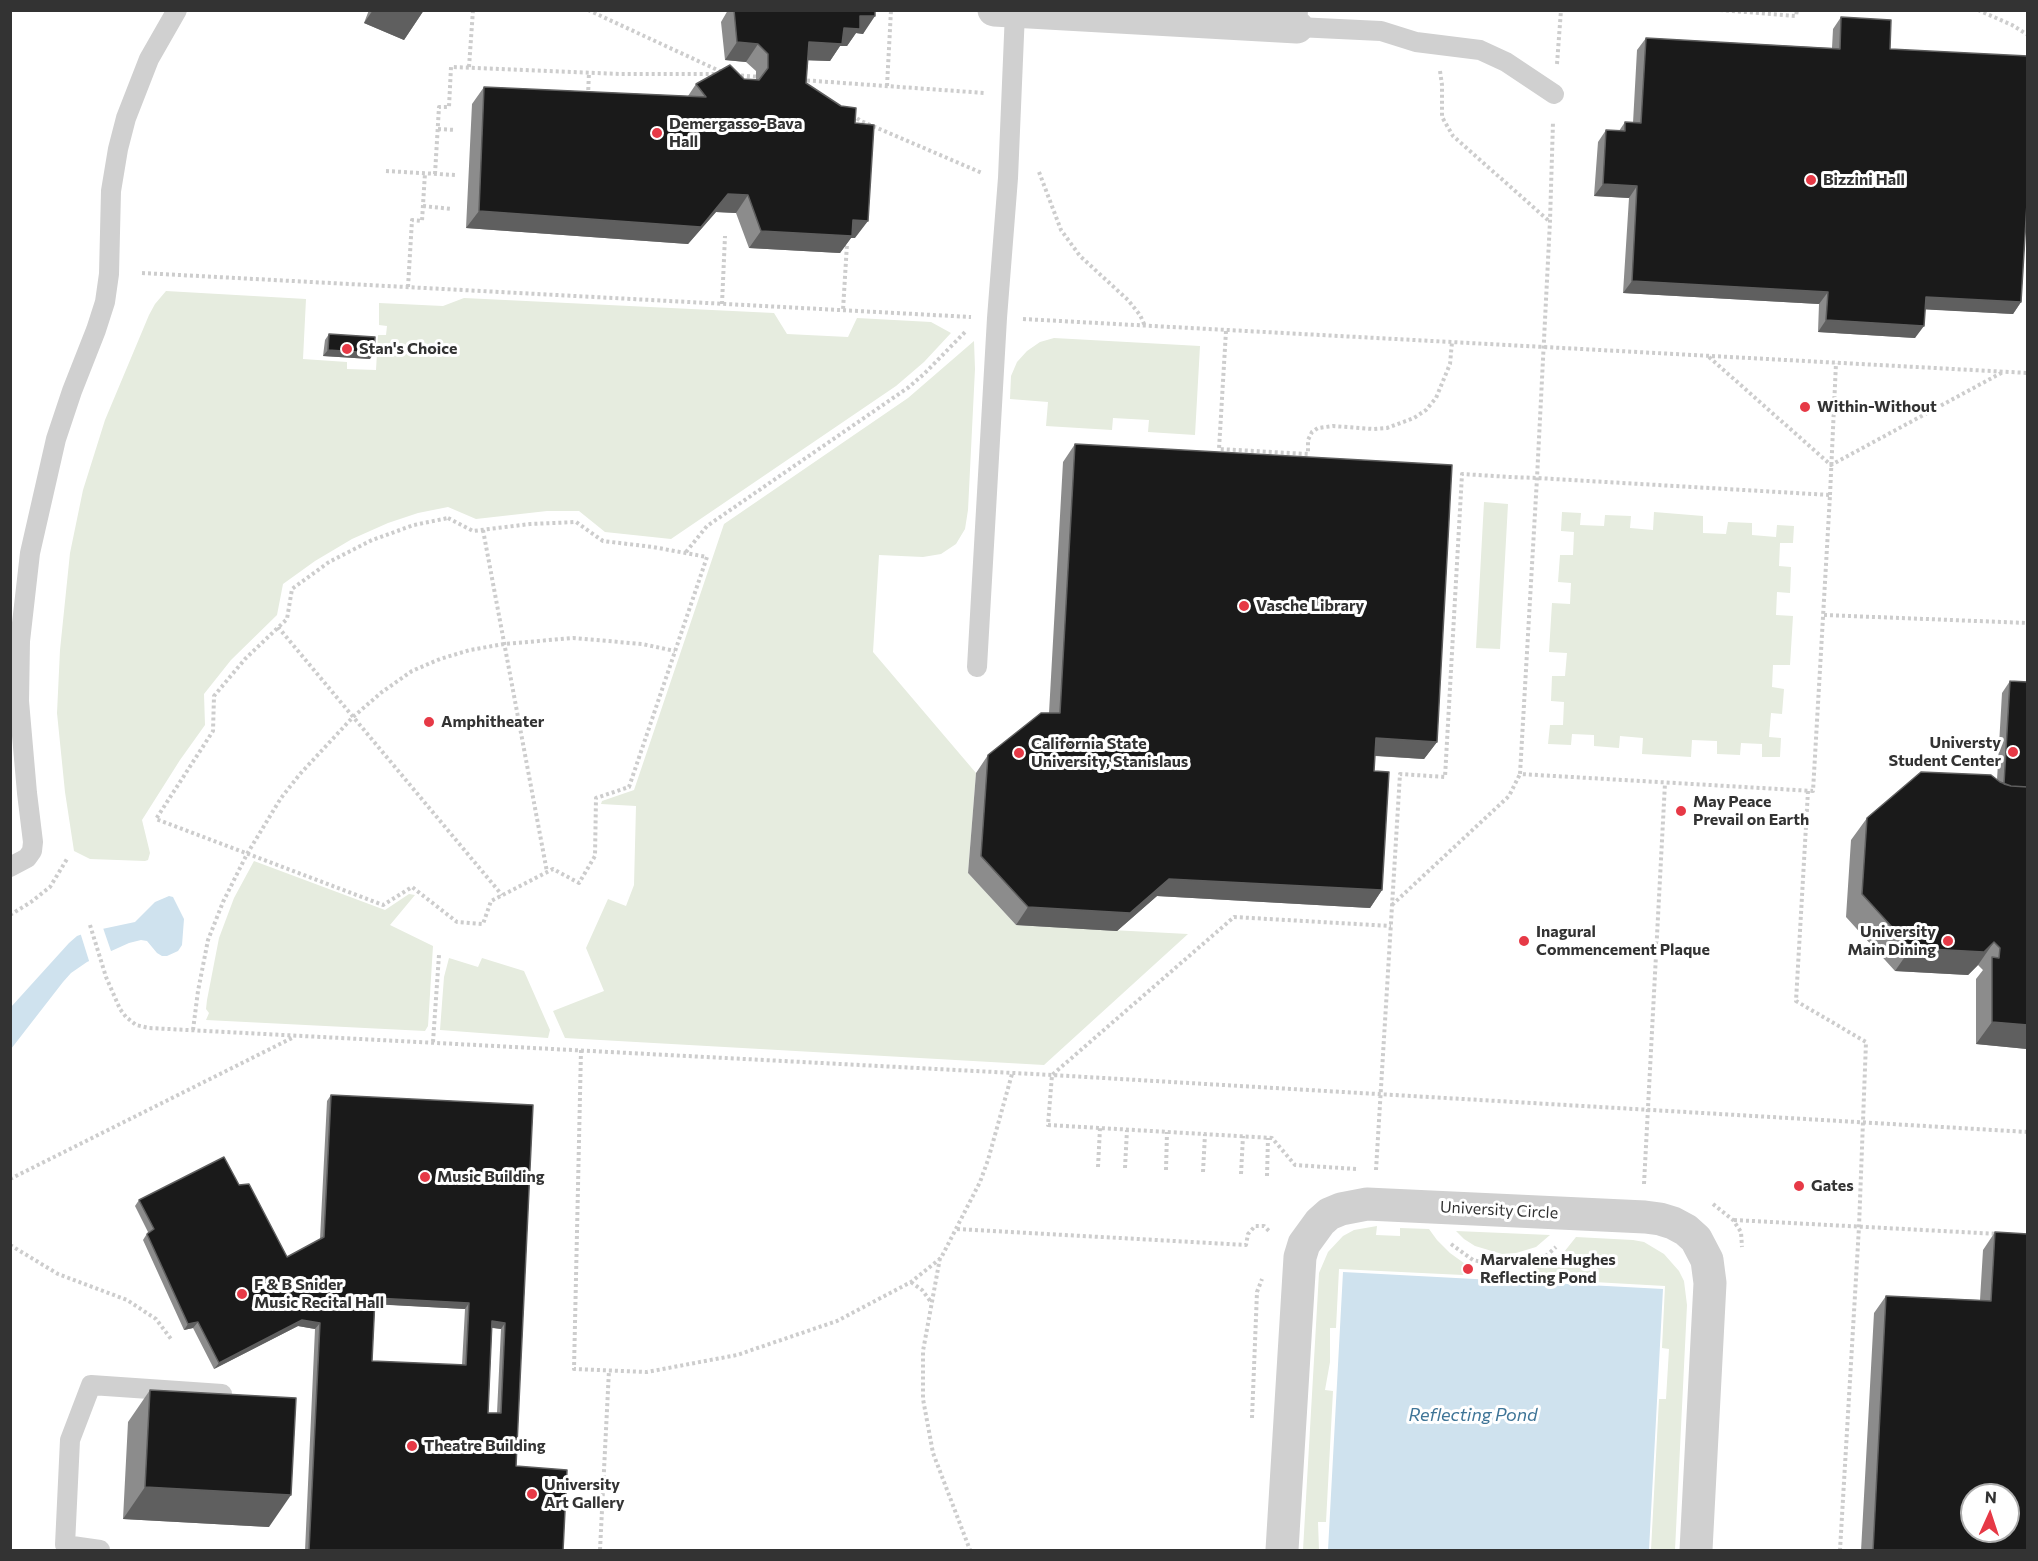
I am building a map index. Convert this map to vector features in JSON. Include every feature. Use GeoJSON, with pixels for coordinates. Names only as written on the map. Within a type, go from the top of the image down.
{"type":"FeatureCollection","features":[{"type":"Feature","properties":{"kind":"street"},"geometry":{"type":"LineString","coordinates":[[1005,11],[1298,19]]}},
{"type":"Feature","properties":{"kind":"street","name":"University Circle"},"geometry":{"type":"LineString","coordinates":[[1282,1551],[1298,1271],[1302,1251],[1311,1232],[1329,1214],[1353,1205],[1367,1204],[1645,1217],[1673,1223],[1696,1239],[1707,1260],[1710,1283],[1696,1551]]}},
{"type":"Feature","properties":{"kind":"lane"},"geometry":{"type":"LineString","coordinates":[[10,867],[27,858],[32,851],[33,842],[19,689],[20,641],[30,553],[56,439],[105,302],[109,274],[111,191],[126,118],[149,59],[177,10]]}},
{"type":"Feature","properties":{"kind":"lane"},"geometry":{"type":"LineString","coordinates":[[977,667],[989,318],[1008,178],[1005,11]]}},
{"type":"Feature","properties":{"kind":"lane"},"geometry":{"type":"LineString","coordinates":[[1298,19],[1381,31],[1416,42],[1480,50],[1506,62],[1554,94]]}},
{"type":"Feature","properties":{"kind":"lane"},"geometry":{"type":"LineString","coordinates":[[100,1551],[65,1545],[70,1440],[91,1385],[241,1396]]}},
{"type":"Feature","properties":{"kind":"path"},"geometry":{"type":"LineString","coordinates":[[469,67],[473,10]]}},
{"type":"Feature","properties":{"kind":"path"},"geometry":{"type":"LineString","coordinates":[[588,10],[728,74]]}},
{"type":"Feature","properties":{"kind":"path"},"geometry":{"type":"LineString","coordinates":[[887,86],[891,10]]}},
{"type":"Feature","properties":{"kind":"path"},"geometry":{"type":"LineString","coordinates":[[1392,905],[1509,796],[1520,774],[1544,347],[1554,94],[1561,10]]}},
{"type":"Feature","properties":{"kind":"path"},"geometry":{"type":"LineString","coordinates":[[1720,10],[1796,16],[1797,10]]}},
{"type":"Feature","properties":{"kind":"path"},"geometry":{"type":"LineString","coordinates":[[1978,10],[2028,35]]}},
{"type":"Feature","properties":{"kind":"path"},"geometry":{"type":"LineString","coordinates":[[1436,64],[1440,69],[1442,117],[1447,128],[1467,151],[1550,222]]}},
{"type":"Feature","properties":{"kind":"path"},"geometry":{"type":"LineString","coordinates":[[435,174],[439,107],[449,107],[451,67],[728,74],[763,77]]}},
{"type":"Feature","properties":{"kind":"path"},"geometry":{"type":"LineString","coordinates":[[588,100],[589,72]]}},
{"type":"Feature","properties":{"kind":"path"},"geometry":{"type":"LineString","coordinates":[[808,86],[799,80],[986,93]]}},
{"type":"Feature","properties":{"kind":"path"},"geometry":{"type":"LineString","coordinates":[[843,109],[861,121],[983,174]]}},
{"type":"Feature","properties":{"kind":"path"},"geometry":{"type":"LineString","coordinates":[[438,129],[456,130]]}},
{"type":"Feature","properties":{"kind":"path"},"geometry":{"type":"LineString","coordinates":[[1036,163],[1061,230],[1080,256],[1128,300],[1146,326]]}},
{"type":"Feature","properties":{"kind":"path"},"geometry":{"type":"LineString","coordinates":[[386,171],[455,175]]}},
{"type":"Feature","properties":{"kind":"path"},"geometry":{"type":"LineString","coordinates":[[408,286],[412,220],[422,221],[425,173]]}},
{"type":"Feature","properties":{"kind":"path"},"geometry":{"type":"LineString","coordinates":[[423,206],[452,208]]}},
{"type":"Feature","properties":{"kind":"path"},"geometry":{"type":"LineString","coordinates":[[722,304],[725,236]]}},
{"type":"Feature","properties":{"kind":"path"},"geometry":{"type":"LineString","coordinates":[[842,244],[847,244],[843,310]]}},
{"type":"Feature","properties":{"kind":"path"},"geometry":{"type":"LineString","coordinates":[[142,273],[2028,373]]}},
{"type":"Feature","properties":{"kind":"path"},"geometry":{"type":"LineString","coordinates":[[686,552],[707,526],[909,387],[989,318]]}},
{"type":"Feature","properties":{"kind":"path"},"geometry":{"type":"LineString","coordinates":[[1226,331],[1219,449],[1286,453],[1308,454],[1308,440],[1312,432],[1318,428],[1333,426],[1387,428],[1414,418],[1426,410],[1436,398],[1450,364],[1452,342]]}},
{"type":"Feature","properties":{"kind":"path"},"geometry":{"type":"LineString","coordinates":[[1708,356],[1831,465]]}},
{"type":"Feature","properties":{"kind":"path"},"geometry":{"type":"LineString","coordinates":[[1520,774],[1813,791],[1836,363]]}},
{"type":"Feature","properties":{"kind":"path"},"geometry":{"type":"LineString","coordinates":[[1831,465],[2004,372]]}},
{"type":"Feature","properties":{"kind":"path"},"geometry":{"type":"LineString","coordinates":[[1387,1171],[1376,1170],[1400,774],[1445,777],[1462,474],[1830,495]]}},
{"type":"Feature","properties":{"kind":"path"},"geometry":{"type":"LineString","coordinates":[[447,518],[473,531],[483,530],[530,524],[576,522],[603,541],[707,557],[628,788],[596,798],[595,856],[579,883],[553,869],[491,901],[483,924],[457,922],[412,887],[383,905],[156,819],[213,731],[214,696],[245,658],[287,619],[292,589],[329,562],[372,540],[414,525],[447,518]]}},
{"type":"Feature","properties":{"kind":"path"},"geometry":{"type":"LineString","coordinates":[[483,530],[547,872]]}},
{"type":"Feature","properties":{"kind":"path"},"geometry":{"type":"LineString","coordinates":[[1824,615],[2028,623]]}},
{"type":"Feature","properties":{"kind":"path"},"geometry":{"type":"LineString","coordinates":[[278,627],[502,895]]}},
{"type":"Feature","properties":{"kind":"path"},"geometry":{"type":"LineString","coordinates":[[193,1030],[208,940],[223,902],[247,854],[281,798],[300,774],[353,717],[382,693],[412,671],[440,659],[470,650],[504,644],[573,638],[642,644],[675,651]]}},
{"type":"Feature","properties":{"kind":"path"},"geometry":{"type":"LineString","coordinates":[[1644,1184],[1665,783]]}},
{"type":"Feature","properties":{"kind":"path"},"geometry":{"type":"LineString","coordinates":[[1808,791],[1796,1001],[1866,1042],[1859,1227],[1840,1551]]}},
{"type":"Feature","properties":{"kind":"path"},"geometry":{"type":"LineString","coordinates":[[10,915],[32,902],[50,887],[67,859]]}},
{"type":"Feature","properties":{"kind":"path"},"geometry":{"type":"LineString","coordinates":[[1364,1169],[1295,1165],[1272,1138],[1047,1125],[1052,1076],[1234,917],[1391,926]]}},
{"type":"Feature","properties":{"kind":"path"},"geometry":{"type":"LineString","coordinates":[[90,925],[106,977],[120,1009],[136,1024],[149,1028],[1381,1094],[2028,1132]]}},
{"type":"Feature","properties":{"kind":"path"},"geometry":{"type":"LineString","coordinates":[[433,1042],[439,955]]}},
{"type":"Feature","properties":{"kind":"path"},"geometry":{"type":"LineString","coordinates":[[10,1179],[297,1035]]}},
{"type":"Feature","properties":{"kind":"path"},"geometry":{"type":"LineString","coordinates":[[581,1050],[574,1369],[647,1372],[737,1355],[837,1321],[911,1282],[941,1258]]}},
{"type":"Feature","properties":{"kind":"path"},"geometry":{"type":"LineString","coordinates":[[969,1551],[933,1453],[923,1399],[922,1351],[941,1258],[984,1174],[1012,1074]]}},
{"type":"Feature","properties":{"kind":"path"},"geometry":{"type":"LineString","coordinates":[[1098,1167],[1100,1128]]}},
{"type":"Feature","properties":{"kind":"path"},"geometry":{"type":"LineString","coordinates":[[1125,1168],[1127,1129]]}},
{"type":"Feature","properties":{"kind":"path"},"geometry":{"type":"LineString","coordinates":[[1166,1170],[1167,1132]]}},
{"type":"Feature","properties":{"kind":"path"},"geometry":{"type":"LineString","coordinates":[[1203,1172],[1205,1134]]}},
{"type":"Feature","properties":{"kind":"path"},"geometry":{"type":"LineString","coordinates":[[1241,1174],[1243,1136]]}},
{"type":"Feature","properties":{"kind":"path"},"geometry":{"type":"LineString","coordinates":[[1266,1176],[1268,1138]]}},
{"type":"Feature","properties":{"kind":"path"},"geometry":{"type":"LineString","coordinates":[[1633,1184],[1655,1186]]}},
{"type":"Feature","properties":{"kind":"path"},"geometry":{"type":"LineString","coordinates":[[1707,1199],[1733,1220],[1741,1232],[1742,1254]]}},
{"type":"Feature","properties":{"kind":"path"},"geometry":{"type":"LineString","coordinates":[[1733,1220],[2005,1234]]}},
{"type":"Feature","properties":{"kind":"path"},"geometry":{"type":"LineString","coordinates":[[957,1229],[1246,1245],[1251,1229],[1259,1225],[1268,1228],[1272,1236]]}},
{"type":"Feature","properties":{"kind":"path"},"geometry":{"type":"LineString","coordinates":[[1445,1237],[1457,1250],[1473,1260],[1502,1266],[1530,1263],[1546,1255],[1561,1243]]}},
{"type":"Feature","properties":{"kind":"path"},"geometry":{"type":"LineString","coordinates":[[10,1245],[58,1274],[127,1300],[156,1319],[171,1339]]}},
{"type":"Feature","properties":{"kind":"path"},"geometry":{"type":"LineString","coordinates":[[1252,1421],[1257,1292],[1266,1271]]}},
{"type":"Feature","properties":{"kind":"path"},"geometry":{"type":"LineString","coordinates":[[911,1282],[922,1290],[931,1302]]}},
{"type":"Feature","properties":{"kind":"path"},"geometry":{"type":"LineString","coordinates":[[600,1551],[609,1370]]}},
{"type":"Feature","properties":{"kind":"shaded area"},"geometry":{"type":"Polygon","coordinates":[[[166,291],[306,299],[303,359],[347,362],[347,369],[376,370],[378,335],[386,335],[387,326],[379,325],[379,303],[443,306],[464,298],[774,313],[787,334],[848,337],[857,318],[931,322],[951,333],[924,362],[896,386],[671,539],[605,532],[579,511],[547,511],[476,519],[448,507],[418,513],[388,523],[352,539],[315,561],[283,584],[277,615],[231,660],[204,694],[205,725],[142,820],[150,853],[148,860],[90,859],[74,851],[57,713],[60,650],[70,553],[83,490],[105,420],[149,315],[166,291]]]}},
{"type":"Feature","properties":{"kind":"shaded area"},"geometry":{"type":"Polygon","coordinates":[[[1054,338],[1200,346],[1195,435],[1148,432],[1149,420],[1113,418],[1112,430],[1046,426],[1048,402],[1010,399],[1011,376],[1017,362],[1027,351],[1040,342],[1054,338]]]}},
{"type":"Feature","properties":{"kind":"shaded area"},"geometry":{"type":"Polygon","coordinates":[[[974,341],[975,369],[968,510],[965,529],[956,544],[941,554],[923,557],[879,555],[873,652],[976,773],[968,873],[1016,925],[1188,934],[1044,1065],[565,1038],[553,1011],[604,991],[586,948],[608,899],[626,906],[634,885],[636,806],[601,804],[602,801],[634,790],[724,524],[908,398],[974,341]]]}},
{"type":"Feature","properties":{"kind":"shaded area"},"geometry":{"type":"Polygon","coordinates":[[[1484,502],[1508,504],[1500,649],[1476,648],[1484,502]]]}},
{"type":"Feature","properties":{"kind":"shaded area"},"geometry":{"type":"Polygon","coordinates":[[[1562,512],[1581,513],[1580,525],[1604,526],[1605,515],[1631,516],[1630,528],[1653,530],[1654,512],[1703,516],[1703,533],[1726,534],[1728,522],[1752,523],[1752,535],[1776,537],[1777,525],[1794,526],[1793,543],[1780,543],[1779,566],[1791,567],[1790,593],[1777,592],[1776,615],[1793,616],[1790,665],[1773,665],[1772,687],[1784,689],[1782,714],[1771,713],[1769,737],[1781,738],[1780,757],[1762,757],[1762,744],[1741,743],[1740,755],[1717,754],[1717,741],[1692,740],[1691,757],[1642,754],[1643,738],[1620,736],[1619,748],[1594,746],[1594,735],[1572,734],[1571,745],[1548,744],[1550,725],[1563,725],[1564,702],[1551,701],[1552,676],[1565,676],[1567,653],[1549,652],[1552,603],[1570,604],[1571,583],[1558,582],[1560,555],[1573,555],[1574,532],[1561,531],[1562,512]]]}},
{"type":"Feature","properties":{"kind":"shaded area"},"geometry":{"type":"Polygon","coordinates":[[[254,861],[385,910],[409,894],[415,895],[390,925],[433,946],[428,1026],[425,1031],[206,1020],[209,1013],[206,1009],[207,1000],[219,938],[234,898],[254,861]]]}},
{"type":"Feature","properties":{"kind":"shaded area"},"geometry":{"type":"Polygon","coordinates":[[[449,958],[478,967],[482,958],[524,971],[550,1030],[548,1038],[440,1030],[444,977],[449,958]]]}},
{"type":"Feature","properties":{"kind":"shaded area"},"geometry":{"type":"Polygon","coordinates":[[[1377,1226],[1376,1235],[1400,1236],[1400,1228],[1429,1229],[1450,1253],[1468,1266],[1463,1275],[1339,1269],[1336,1328],[1330,1328],[1330,1362],[1325,1390],[1333,1391],[1326,1522],[1318,1522],[1319,1550],[1303,1550],[1319,1273],[1328,1252],[1343,1236],[1354,1230],[1377,1226]]]}},
{"type":"Feature","properties":{"kind":"shaded area"},"geometry":{"type":"Polygon","coordinates":[[[1456,1231],[1550,1235],[1536,1247],[1516,1253],[1502,1254],[1475,1246],[1456,1231]]]}},
{"type":"Feature","properties":{"kind":"shaded area"},"geometry":{"type":"Polygon","coordinates":[[[1576,1237],[1644,1242],[1664,1254],[1679,1271],[1684,1281],[1687,1305],[1675,1550],[1651,1550],[1659,1399],[1666,1399],[1669,1349],[1662,1348],[1665,1286],[1540,1279],[1534,1269],[1564,1252],[1576,1237]]]}},
{"type":"Feature","properties":{"kind":"water"},"geometry":{"type":"Polygon","coordinates":[[[169,896],[173,897],[184,919],[182,945],[178,951],[162,956],[147,941],[141,940],[87,962],[63,982],[11,1049],[11,1007],[69,943],[77,936],[88,932],[135,922],[155,902],[169,896]]]}},
{"type":"Feature","properties":{"kind":"water","name":"Reflecting Pond"},"geometry":{"type":"Polygon","coordinates":[[[1343,1272],[1663,1289],[1649,1550],[1328,1550],[1343,1272]]]}},
{"type":"Feature","properties":{"kind":"pier"},"geometry":{"type":"Polygon","coordinates":[[[102,925],[112,954],[90,964],[80,932],[102,925]]]}},
{"type":"Feature","properties":{"kind":"building","name":"Demergasso-Bava Hall"},"geometry":{"type":"Polygon","coordinates":[[[734,10],[875,10],[875,16],[860,16],[860,29],[844,28],[842,44],[809,42],[806,83],[841,106],[856,108],[855,123],[874,125],[868,221],[853,220],[852,236],[761,231],[748,195],[728,194],[701,227],[479,211],[484,87],[706,97],[696,84],[730,65],[744,79],[759,80],[768,68],[768,54],[758,44],[737,42],[734,10]]]}},
{"type":"Feature","properties":{"kind":"building","name":"Bizzini Hall"},"geometry":{"type":"Polygon","coordinates":[[[1841,17],[1891,20],[1890,49],[2028,56],[2028,203],[2021,302],[1926,297],[1924,326],[1826,320],[1828,292],[1632,281],[1637,186],[1603,184],[1606,130],[1625,131],[1625,122],[1641,123],[1646,38],[1840,49],[1841,17]]]}},
{"type":"Feature","properties":{"kind":"building"},"geometry":{"type":"Polygon","coordinates":[[[329,334],[375,337],[374,353],[328,350],[329,334]]]}},
{"type":"Feature","properties":{"kind":"building","name":"Vasche Library"},"geometry":{"type":"Polygon","coordinates":[[[1075,444],[1452,465],[1437,742],[1376,738],[1374,771],[1389,772],[1382,890],[1169,879],[1130,913],[1028,907],[981,856],[988,755],[1041,713],[1060,713],[1075,444]]]}},
{"type":"Feature","properties":{"kind":"building"},"geometry":{"type":"Polygon","coordinates":[[[2010,681],[2028,682],[2028,787],[2004,784],[2010,681]]]}},
{"type":"Feature","properties":{"kind":"building","name":"University Main Dining"},"geometry":{"type":"Polygon","coordinates":[[[1921,772],[1991,775],[2011,786],[2028,787],[2028,1025],[1992,1022],[1992,957],[1999,958],[2000,948],[1994,942],[1984,952],[1911,948],[1862,894],[1867,818],[1921,772]]]}},
{"type":"Feature","properties":{"kind":"building"},"geometry":{"type":"Polygon","coordinates":[[[331,1095],[533,1105],[516,1466],[567,1470],[563,1551],[309,1551],[320,1323],[302,1320],[219,1363],[198,1322],[188,1324],[147,1234],[154,1229],[139,1200],[224,1157],[239,1185],[249,1184],[287,1257],[324,1237],[331,1095]],[[375,1298],[372,1361],[466,1365],[469,1303],[375,1298]],[[492,1321],[488,1413],[501,1413],[505,1323],[492,1321]]]}},
{"type":"Feature","properties":{"kind":"building"},"geometry":{"type":"Polygon","coordinates":[[[1995,1232],[2028,1234],[2028,1551],[1873,1551],[1886,1296],[1991,1301],[1995,1232]]]}},
{"type":"Feature","properties":{"kind":"building"},"geometry":{"type":"Polygon","coordinates":[[[150,1390],[296,1398],[291,1495],[145,1487],[150,1390]]]}},
{"type":"Feature","properties":{"kind":"place","name":"Demergasso-Bava Hall"},"geometry":{"type":"Point","coordinates":[657,133]}},
{"type":"Feature","properties":{"kind":"place","name":"Bizzini Hall"},"geometry":{"type":"Point","coordinates":[1811,180]}},
{"type":"Feature","properties":{"kind":"place","name":"Stan's Choice"},"geometry":{"type":"Point","coordinates":[347,349]}},
{"type":"Feature","properties":{"kind":"place","name":"Within-Without"},"geometry":{"type":"Point","coordinates":[1805,407]}},
{"type":"Feature","properties":{"kind":"place","name":"Vasche Library"},"geometry":{"type":"Point","coordinates":[1244,606]}},
{"type":"Feature","properties":{"kind":"place","name":"Amphitheater"},"geometry":{"type":"Point","coordinates":[429,722]}},
{"type":"Feature","properties":{"kind":"place","name":"Universty Student Center"},"geometry":{"type":"Point","coordinates":[2013,752]}},
{"type":"Feature","properties":{"kind":"place","name":"California State University, Stanislaus"},"geometry":{"type":"Point","coordinates":[1019,753]}},
{"type":"Feature","properties":{"kind":"place","name":"May Peace Prevail on Earth"},"geometry":{"type":"Point","coordinates":[1681,811]}},
{"type":"Feature","properties":{"kind":"place","name":"Inagural Commencement Plaque"},"geometry":{"type":"Point","coordinates":[1524,941]}},
{"type":"Feature","properties":{"kind":"place","name":"University Main Dining"},"geometry":{"type":"Point","coordinates":[1948,941]}},
{"type":"Feature","properties":{"kind":"place","name":"Music Building"},"geometry":{"type":"Point","coordinates":[425,1177]}},
{"type":"Feature","properties":{"kind":"place","name":"Gates"},"geometry":{"type":"Point","coordinates":[1799,1186]}},
{"type":"Feature","properties":{"kind":"place","name":"Marvalene Hughes Reflecting Pond"},"geometry":{"type":"Point","coordinates":[1468,1269]}},
{"type":"Feature","properties":{"kind":"place","name":"F & B Snider Music Recital Hall"},"geometry":{"type":"Point","coordinates":[242,1294]}},
{"type":"Feature","properties":{"kind":"place","name":"Theatre Building"},"geometry":{"type":"Point","coordinates":[412,1446]}},
{"type":"Feature","properties":{"kind":"place","name":"University Art Gallery"},"geometry":{"type":"Point","coordinates":[532,1494]}}]}
